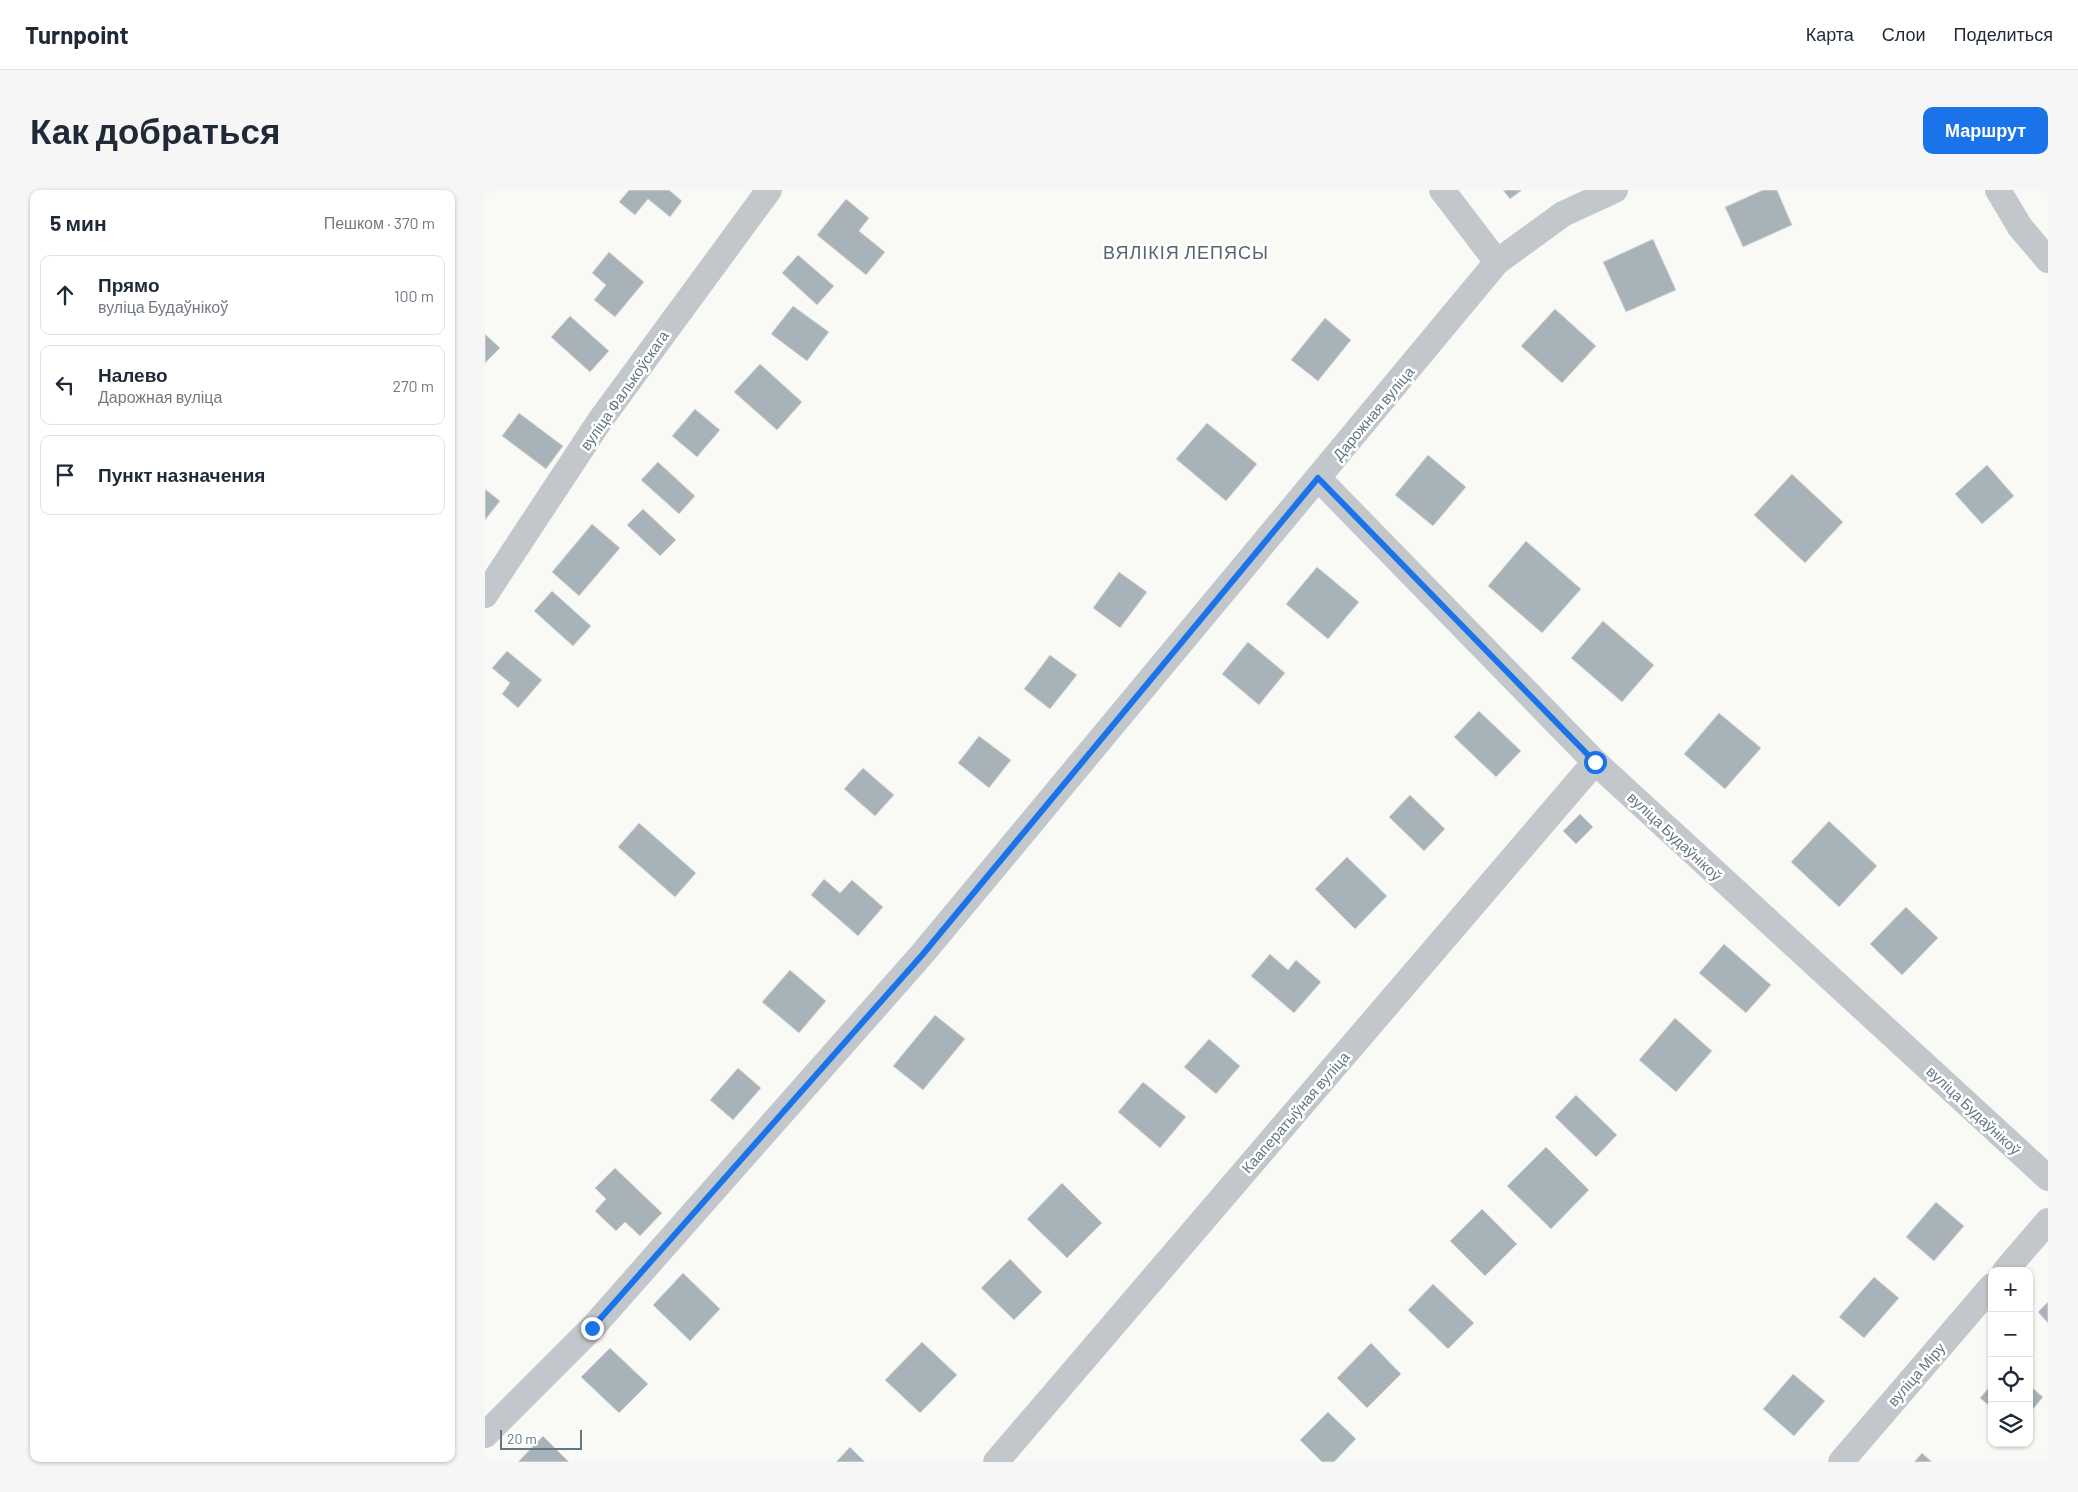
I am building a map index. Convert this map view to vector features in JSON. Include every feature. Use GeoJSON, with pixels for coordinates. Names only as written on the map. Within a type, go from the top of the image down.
{"type":"FeatureCollection","features":[{"type":"Feature","properties":{"kind":"street","name":"вуліца Фалькоўскага"},"geometry":{"type":"LineString","coordinates":[[485,595],[601,420],[769,190]]}},
{"type":"Feature","properties":{"kind":"street"},"geometry":{"type":"LineString","coordinates":[[1442,190],[1497,262]]}},
{"type":"Feature","properties":{"kind":"street","name":"Дарожная вуліца"},"geometry":{"type":"LineString","coordinates":[[485,1435],[592,1328],[923,954],[1497,262],[1563,214],[1615,190]]}},
{"type":"Feature","properties":{"kind":"street"},"geometry":{"type":"LineString","coordinates":[[1998,190],[2020,227],[2048,260]]}},
{"type":"Feature","properties":{"kind":"street","name":"вуліца Будаўнікоў"},"geometry":{"type":"LineString","coordinates":[[1318,478],[1595,762],[2048,1178]]}},
{"type":"Feature","properties":{"kind":"street","name":"Кааператыўная вуліца"},"geometry":{"type":"LineString","coordinates":[[996,1462],[1595,762]]}},
{"type":"Feature","properties":{"kind":"street"},"geometry":{"type":"LineString","coordinates":[[2008,1267],[2048,1221]]}},
{"type":"Feature","properties":{"kind":"street","name":"вуліца Міру"},"geometry":{"type":"LineString","coordinates":[[1841,1462],[1988,1291]]}},
{"type":"Feature","properties":{"kind":"building"},"geometry":{"type":"Polygon","coordinates":[[[629,190],[669,190],[682,201],[670,217],[648,199],[635,215],[619,202],[629,190]]]}},
{"type":"Feature","properties":{"kind":"building"},"geometry":{"type":"Polygon","coordinates":[[[1503,190],[1522,190],[1510,199],[1503,190]]]}},
{"type":"Feature","properties":{"kind":"building"},"geometry":{"type":"Polygon","coordinates":[[[1763,190],[1777,190],[1792,225],[1743,247],[1725,207],[1763,190]]]}},
{"type":"Feature","properties":{"kind":"building"},"geometry":{"type":"Polygon","coordinates":[[[846,199],[869,218],[859,231],[885,252],[866,275],[817,235],[846,199]]]}},
{"type":"Feature","properties":{"kind":"building"},"geometry":{"type":"Polygon","coordinates":[[[1653,239],[1676,290],[1626,312],[1603,262],[1653,239]]]}},
{"type":"Feature","properties":{"kind":"building"},"geometry":{"type":"Polygon","coordinates":[[[609,252],[644,282],[615,317],[594,300],[606,285],[592,273],[609,252]]]}},
{"type":"Feature","properties":{"kind":"building"},"geometry":{"type":"Polygon","coordinates":[[[798,255],[834,286],[817,305],[782,273],[798,255]]]}},
{"type":"Feature","properties":{"kind":"building"},"geometry":{"type":"Polygon","coordinates":[[[793,306],[829,332],[807,361],[771,334],[793,306]]]}},
{"type":"Feature","properties":{"kind":"building"},"geometry":{"type":"Polygon","coordinates":[[[1555,309],[1596,346],[1562,383],[1521,346],[1555,309]]]}},
{"type":"Feature","properties":{"kind":"building"},"geometry":{"type":"Polygon","coordinates":[[[570,316],[609,351],[590,372],[551,337],[570,316]]]}},
{"type":"Feature","properties":{"kind":"building"},"geometry":{"type":"Polygon","coordinates":[[[1325,318],[1351,340],[1318,381],[1291,360],[1325,318]]]}},
{"type":"Feature","properties":{"kind":"building"},"geometry":{"type":"Polygon","coordinates":[[[485,334],[500,348],[485,363],[485,334]]]}},
{"type":"Feature","properties":{"kind":"building"},"geometry":{"type":"Polygon","coordinates":[[[760,364],[802,402],[777,430],[734,392],[760,364]]]}},
{"type":"Feature","properties":{"kind":"building"},"geometry":{"type":"Polygon","coordinates":[[[695,409],[720,430],[697,457],[672,436],[695,409]]]}},
{"type":"Feature","properties":{"kind":"building"},"geometry":{"type":"Polygon","coordinates":[[[519,413],[563,446],[546,469],[502,436],[519,413]]]}},
{"type":"Feature","properties":{"kind":"building"},"geometry":{"type":"Polygon","coordinates":[[[1207,423],[1257,464],[1226,501],[1176,459],[1207,423]]]}},
{"type":"Feature","properties":{"kind":"building"},"geometry":{"type":"Polygon","coordinates":[[[1428,455],[1466,487],[1433,526],[1395,495],[1428,455]]]}},
{"type":"Feature","properties":{"kind":"building"},"geometry":{"type":"Polygon","coordinates":[[[658,462],[695,496],[679,514],[641,480],[658,462]]]}},
{"type":"Feature","properties":{"kind":"building"},"geometry":{"type":"Polygon","coordinates":[[[1987,465],[2014,496],[1982,524],[1955,494],[1987,465]]]}},
{"type":"Feature","properties":{"kind":"building"},"geometry":{"type":"Polygon","coordinates":[[[1792,474],[1843,522],[1805,563],[1754,515],[1792,474]]]}},
{"type":"Feature","properties":{"kind":"building"},"geometry":{"type":"Polygon","coordinates":[[[485,489],[500,501],[485,520],[485,489]]]}},
{"type":"Feature","properties":{"kind":"building"},"geometry":{"type":"Polygon","coordinates":[[[643,509],[676,540],[660,556],[627,525],[643,509]]]}},
{"type":"Feature","properties":{"kind":"building"},"geometry":{"type":"Polygon","coordinates":[[[592,524],[620,548],[579,596],[552,572],[592,524]]]}},
{"type":"Feature","properties":{"kind":"building"},"geometry":{"type":"Polygon","coordinates":[[[1526,541],[1581,589],[1542,633],[1488,586],[1526,541]]]}},
{"type":"Feature","properties":{"kind":"building"},"geometry":{"type":"Polygon","coordinates":[[[1317,567],[1359,602],[1328,639],[1286,604],[1317,567]]]}},
{"type":"Feature","properties":{"kind":"building"},"geometry":{"type":"Polygon","coordinates":[[[1119,572],[1147,592],[1120,628],[1093,608],[1119,572]]]}},
{"type":"Feature","properties":{"kind":"building"},"geometry":{"type":"Polygon","coordinates":[[[552,591],[591,626],[573,646],[534,611],[552,591]]]}},
{"type":"Feature","properties":{"kind":"building"},"geometry":{"type":"Polygon","coordinates":[[[1603,621],[1654,665],[1622,702],[1571,658],[1603,621]]]}},
{"type":"Feature","properties":{"kind":"building"},"geometry":{"type":"Polygon","coordinates":[[[1248,642],[1285,673],[1259,705],[1222,674],[1248,642]]]}},
{"type":"Feature","properties":{"kind":"building"},"geometry":{"type":"Polygon","coordinates":[[[507,651],[542,680],[518,708],[502,694],[510,683],[492,668],[507,651]]]}},
{"type":"Feature","properties":{"kind":"building"},"geometry":{"type":"Polygon","coordinates":[[[1050,655],[1077,675],[1050,709],[1024,689],[1050,655]]]}},
{"type":"Feature","properties":{"kind":"building"},"geometry":{"type":"Polygon","coordinates":[[[1479,711],[1521,751],[1496,777],[1454,737],[1479,711]]]}},
{"type":"Feature","properties":{"kind":"building"},"geometry":{"type":"Polygon","coordinates":[[[1719,713],[1761,748],[1725,789],[1684,754],[1719,713]]]}},
{"type":"Feature","properties":{"kind":"building"},"geometry":{"type":"Polygon","coordinates":[[[979,736],[1011,760],[989,788],[958,763],[979,736]]]}},
{"type":"Feature","properties":{"kind":"building"},"geometry":{"type":"Polygon","coordinates":[[[863,768],[894,795],[875,816],[844,789],[863,768]]]}},
{"type":"Feature","properties":{"kind":"building"},"geometry":{"type":"Polygon","coordinates":[[[1410,795],[1445,829],[1424,851],[1389,817],[1410,795]]]}},
{"type":"Feature","properties":{"kind":"building"},"geometry":{"type":"Polygon","coordinates":[[[1580,814],[1593,827],[1576,844],[1563,831],[1580,814]]]}},
{"type":"Feature","properties":{"kind":"building"},"geometry":{"type":"Polygon","coordinates":[[[1829,821],[1877,866],[1839,907],[1791,862],[1829,821]]]}},
{"type":"Feature","properties":{"kind":"building"},"geometry":{"type":"Polygon","coordinates":[[[639,823],[696,873],[675,897],[618,847],[639,823]]]}},
{"type":"Feature","properties":{"kind":"building"},"geometry":{"type":"Polygon","coordinates":[[[1347,857],[1387,896],[1355,929],[1315,889],[1347,857]]]}},
{"type":"Feature","properties":{"kind":"building"},"geometry":{"type":"Polygon","coordinates":[[[824,879],[840,893],[852,880],[883,907],[858,936],[811,895],[824,879]]]}},
{"type":"Feature","properties":{"kind":"building"},"geometry":{"type":"Polygon","coordinates":[[[1906,907],[1938,938],[1902,975],[1870,944],[1906,907]]]}},
{"type":"Feature","properties":{"kind":"building"},"geometry":{"type":"Polygon","coordinates":[[[1724,944],[1771,985],[1746,1013],[1699,973],[1724,944]]]}},
{"type":"Feature","properties":{"kind":"building"},"geometry":{"type":"Polygon","coordinates":[[[1270,954],[1288,970],[1296,960],[1321,982],[1294,1013],[1251,976],[1270,954]]]}},
{"type":"Feature","properties":{"kind":"building"},"geometry":{"type":"Polygon","coordinates":[[[790,970],[826,1001],[799,1033],[762,1002],[790,970]]]}},
{"type":"Feature","properties":{"kind":"building"},"geometry":{"type":"Polygon","coordinates":[[[935,1015],[965,1039],[923,1090],[893,1066],[935,1015]]]}},
{"type":"Feature","properties":{"kind":"building"},"geometry":{"type":"Polygon","coordinates":[[[1675,1018],[1712,1051],[1676,1092],[1639,1060],[1675,1018]]]}},
{"type":"Feature","properties":{"kind":"building"},"geometry":{"type":"Polygon","coordinates":[[[1209,1039],[1240,1066],[1216,1094],[1184,1067],[1209,1039]]]}},
{"type":"Feature","properties":{"kind":"building"},"geometry":{"type":"Polygon","coordinates":[[[738,1068],[761,1088],[733,1120],[710,1100],[738,1068]]]}},
{"type":"Feature","properties":{"kind":"building"},"geometry":{"type":"Polygon","coordinates":[[[1143,1082],[1186,1117],[1160,1148],[1118,1112],[1143,1082]]]}},
{"type":"Feature","properties":{"kind":"building"},"geometry":{"type":"Polygon","coordinates":[[[1576,1095],[1617,1135],[1596,1157],[1555,1117],[1576,1095]]]}},
{"type":"Feature","properties":{"kind":"building"},"geometry":{"type":"Polygon","coordinates":[[[1546,1147],[1589,1190],[1551,1229],[1507,1186],[1546,1147]]]}},
{"type":"Feature","properties":{"kind":"building"},"geometry":{"type":"Polygon","coordinates":[[[615,1168],[662,1213],[640,1236],[625,1222],[616,1231],[595,1211],[606,1199],[595,1188],[615,1168]]]}},
{"type":"Feature","properties":{"kind":"building"},"geometry":{"type":"Polygon","coordinates":[[[1062,1183],[1102,1223],[1067,1258],[1027,1219],[1062,1183]]]}},
{"type":"Feature","properties":{"kind":"building"},"geometry":{"type":"Polygon","coordinates":[[[1936,1202],[1964,1226],[1934,1261],[1906,1237],[1936,1202]]]}},
{"type":"Feature","properties":{"kind":"building"},"geometry":{"type":"Polygon","coordinates":[[[1482,1209],[1517,1244],[1485,1276],[1450,1241],[1482,1209]]]}},
{"type":"Feature","properties":{"kind":"building"},"geometry":{"type":"Polygon","coordinates":[[[1010,1259],[1042,1292],[1014,1320],[981,1288],[1010,1259]]]}},
{"type":"Feature","properties":{"kind":"building"},"geometry":{"type":"Polygon","coordinates":[[[683,1273],[720,1309],[690,1341],[653,1305],[683,1273]]]}},
{"type":"Feature","properties":{"kind":"building"},"geometry":{"type":"Polygon","coordinates":[[[1874,1277],[1899,1298],[1864,1338],[1839,1317],[1874,1277]]]}},
{"type":"Feature","properties":{"kind":"building"},"geometry":{"type":"Polygon","coordinates":[[[1433,1284],[1474,1323],[1448,1349],[1408,1310],[1433,1284]]]}},
{"type":"Feature","properties":{"kind":"building"},"geometry":{"type":"Polygon","coordinates":[[[2048,1302],[2048,1323],[2038,1312],[2048,1302]]]}},
{"type":"Feature","properties":{"kind":"building"},"geometry":{"type":"Polygon","coordinates":[[[922,1342],[957,1375],[920,1413],[885,1380],[922,1342]]]}},
{"type":"Feature","properties":{"kind":"building"},"geometry":{"type":"Polygon","coordinates":[[[1371,1343],[1401,1374],[1367,1408],[1337,1378],[1371,1343]]]}},
{"type":"Feature","properties":{"kind":"building"},"geometry":{"type":"Polygon","coordinates":[[[610,1348],[648,1384],[619,1413],[581,1377],[610,1348]]]}},
{"type":"Feature","properties":{"kind":"building"},"geometry":{"type":"Polygon","coordinates":[[[1793,1374],[1825,1401],[1794,1436],[1763,1409],[1793,1374]]]}},
{"type":"Feature","properties":{"kind":"building"},"geometry":{"type":"Polygon","coordinates":[[[2033,1388],[2043,1397],[2033,1409],[2033,1388]]]}},
{"type":"Feature","properties":{"kind":"building"},"geometry":{"type":"Polygon","coordinates":[[[1988,1389],[1988,1405],[1980,1398],[1988,1389]]]}},
{"type":"Feature","properties":{"kind":"building"},"geometry":{"type":"Polygon","coordinates":[[[1328,1412],[1356,1439],[1334,1462],[1322,1462],[1300,1440],[1328,1412]]]}},
{"type":"Feature","properties":{"kind":"building"},"geometry":{"type":"Polygon","coordinates":[[[543,1436],[569,1462],[518,1462],[543,1436]]]}},
{"type":"Feature","properties":{"kind":"building"},"geometry":{"type":"Polygon","coordinates":[[[850,1447],[865,1462],[836,1462],[850,1447]]]}},
{"type":"Feature","properties":{"kind":"building"},"geometry":{"type":"Polygon","coordinates":[[[1922,1453],[1932,1462],[1914,1462],[1922,1453]]]}},
{"type":"Feature","properties":{"kind":"district","name":"ВЯЛІКІЯ ЛЕПЯСЫ"},"geometry":{"type":"Point","coordinates":[1186,252]}},
{"type":"Feature","properties":{"kind":"route"},"geometry":{"type":"LineString","coordinates":[[592,1328],[923,954],[1318,478],[1595,762]]}}]}
